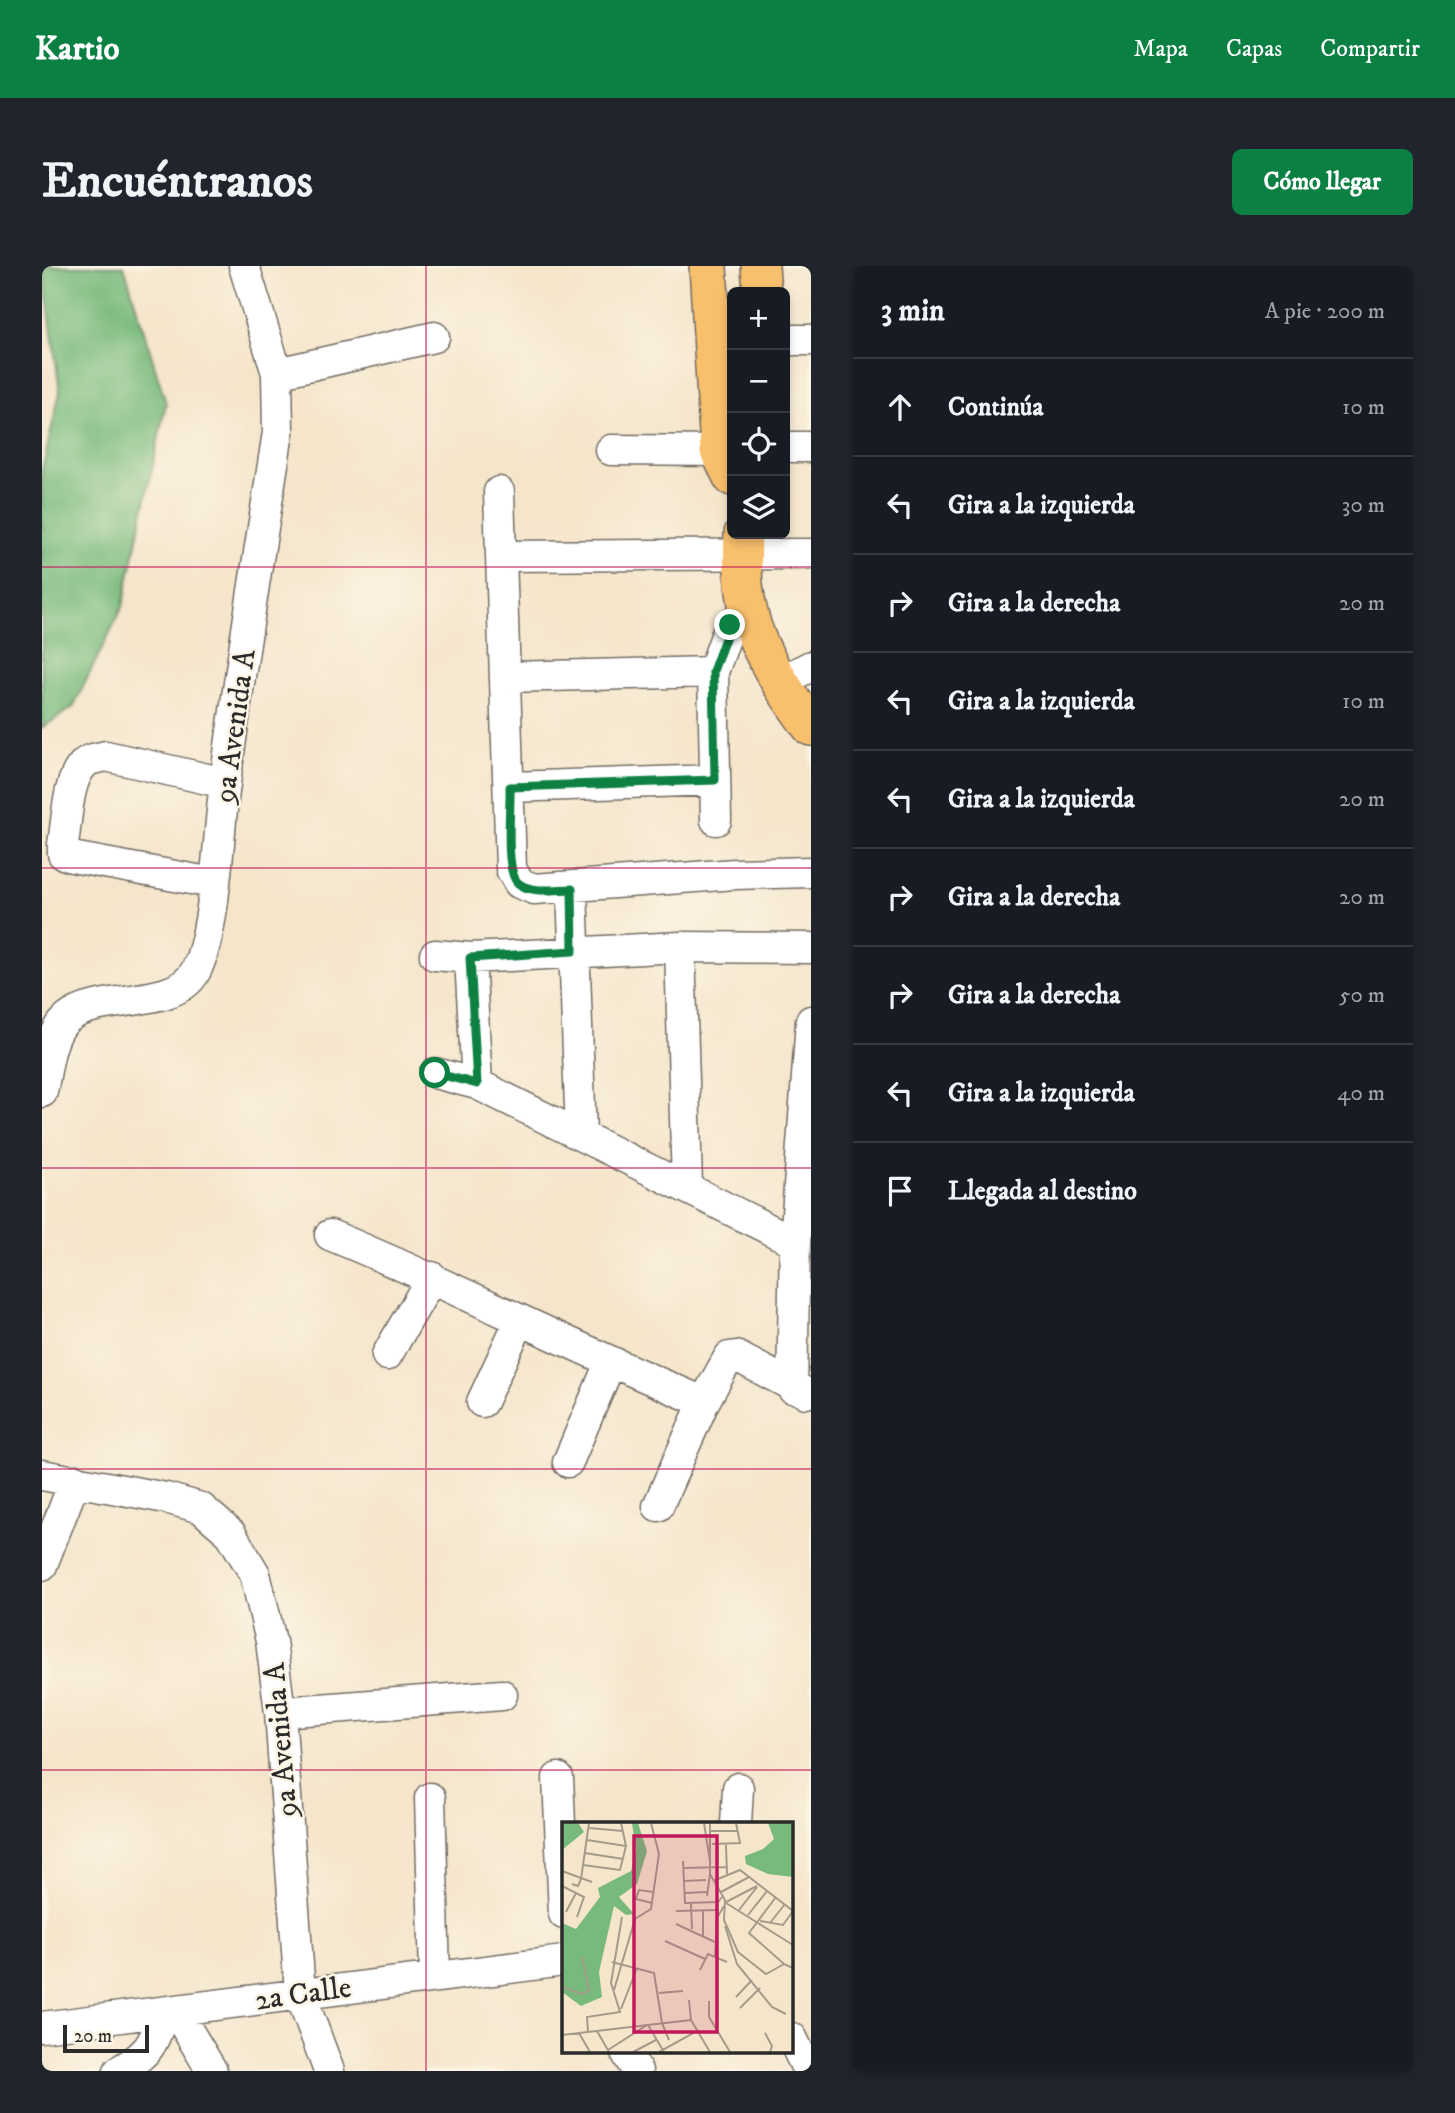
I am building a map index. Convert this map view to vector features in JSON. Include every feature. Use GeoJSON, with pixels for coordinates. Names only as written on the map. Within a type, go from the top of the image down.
{"type":"FeatureCollection","features":[{"type":"Feature","properties":{"kind":"main road"},"geometry":{"type":"LineString","coordinates":[[708,266],[726,463]]}},
{"type":"Feature","properties":{"kind":"main road"},"geometry":{"type":"LineString","coordinates":[[760,266],[762,287]]}},
{"type":"Feature","properties":{"kind":"main road"},"geometry":{"type":"LineString","coordinates":[[742,544],[742,592],[747,614],[779,682],[811,727]]}},
{"type":"Feature","properties":{"kind":"street","name":"9a Avenida A"},"geometry":{"type":"LineString","coordinates":[[42,1092],[56,1035],[67,1018],[83,1010],[176,989],[195,974],[206,940],[225,783],[278,432],[277,373],[244,266]]}},
{"type":"Feature","properties":{"kind":"street"},"geometry":{"type":"LineString","coordinates":[[277,373],[434,337]]}},
{"type":"Feature","properties":{"kind":"street"},"geometry":{"type":"LineString","coordinates":[[790,340],[811,340]]}},
{"type":"Feature","properties":{"kind":"street"},"geometry":{"type":"LineString","coordinates":[[790,447],[811,447]]}},
{"type":"Feature","properties":{"kind":"street"},"geometry":{"type":"LineString","coordinates":[[611,450],[726,463]]}},
{"type":"Feature","properties":{"kind":"street"},"geometry":{"type":"LineString","coordinates":[[499,492],[511,869],[519,883],[534,889],[572,889],[735,874],[811,872]]}},
{"type":"Feature","properties":{"kind":"street"},"geometry":{"type":"LineString","coordinates":[[503,556],[742,544],[811,554]]}},
{"type":"Feature","properties":{"kind":"street"},"geometry":{"type":"LineString","coordinates":[[716,820],[713,671],[730,625],[747,614]]}},
{"type":"Feature","properties":{"kind":"street"},"geometry":{"type":"LineString","coordinates":[[779,682],[811,666]]}},
{"type":"Feature","properties":{"kind":"street"},"geometry":{"type":"LineString","coordinates":[[506,677],[713,671]]}},
{"type":"Feature","properties":{"kind":"street"},"geometry":{"type":"LineString","coordinates":[[213,883],[72,857],[63,854],[63,844],[73,784],[83,764],[92,759],[106,756],[225,783]]}},
{"type":"Feature","properties":{"kind":"street"},"geometry":{"type":"LineString","coordinates":[[510,787],[715,780]]}},
{"type":"Feature","properties":{"kind":"street"},"geometry":{"type":"LineString","coordinates":[[572,889],[581,1135]]}},
{"type":"Feature","properties":{"kind":"street"},"geometry":{"type":"LineString","coordinates":[[680,947],[687,1186]]}},
{"type":"Feature","properties":{"kind":"street"},"geometry":{"type":"LineString","coordinates":[[435,956],[470,958],[680,947],[811,948]]}},
{"type":"Feature","properties":{"kind":"street"},"geometry":{"type":"LineString","coordinates":[[470,958],[477,1084]]}},
{"type":"Feature","properties":{"kind":"street"},"geometry":{"type":"LineString","coordinates":[[658,1506],[704,1402],[727,1359],[732,1356],[801,1392],[795,1242],[811,1021]]}},
{"type":"Feature","properties":{"kind":"street"},"geometry":{"type":"LineString","coordinates":[[435,1073],[477,1084],[795,1242]]}},
{"type":"Feature","properties":{"kind":"street"},"geometry":{"type":"LineString","coordinates":[[330,1235],[432,1277],[610,1363],[704,1402]]}},
{"type":"Feature","properties":{"kind":"street"},"geometry":{"type":"LineString","coordinates":[[387,1354],[432,1277]]}},
{"type":"Feature","properties":{"kind":"street"},"geometry":{"type":"LineString","coordinates":[[482,1402],[520,1320]]}},
{"type":"Feature","properties":{"kind":"street"},"geometry":{"type":"LineString","coordinates":[[568,1462],[610,1363]]}},
{"type":"Feature","properties":{"kind":"street"},"geometry":{"type":"LineString","coordinates":[[42,1475],[75,1480],[42,1565]]}},
{"type":"Feature","properties":{"kind":"street","name":"9a Avenida A"},"geometry":{"type":"LineString","coordinates":[[75,1480],[201,1508],[231,1534],[255,1574],[271,1641],[280,1712],[300,1993],[330,2071]]}},
{"type":"Feature","properties":{"kind":"street"},"geometry":{"type":"LineString","coordinates":[[280,1712],[502,1695]]}},
{"type":"Feature","properties":{"kind":"street"},"geometry":{"type":"LineString","coordinates":[[558,1778],[562,1869]]}},
{"type":"Feature","properties":{"kind":"street"},"geometry":{"type":"LineString","coordinates":[[736,1822],[738,1788]]}},
{"type":"Feature","properties":{"kind":"street"},"geometry":{"type":"LineString","coordinates":[[430,1798],[435,1976]]}},
{"type":"Feature","properties":{"kind":"street","name":"2a Calle"},"geometry":{"type":"LineString","coordinates":[[42,2027],[562,1961]]}},
{"type":"Feature","properties":{"kind":"street"},"geometry":{"type":"LineString","coordinates":[[119,2071],[138,2060],[155,2042],[169,2012],[212,2071]]}},
{"type":"Feature","properties":{"kind":"street"},"geometry":{"type":"LineString","coordinates":[[794,2042],[808,2071]]}},
{"type":"Feature","properties":{"kind":"green space"},"geometry":{"type":"Polygon","coordinates":[[[43,266],[124,266],[166,403],[123,606],[73,707],[42,728],[42,470],[60,392],[43,266]]]}},
{"type":"Feature","properties":{"kind":"route"},"geometry":{"type":"LineString","coordinates":[[435,1073],[477,1084],[470,958],[573,951],[572,889],[534,889],[519,883],[511,869],[510,787],[715,780],[713,671],[730,625]]}}]}
